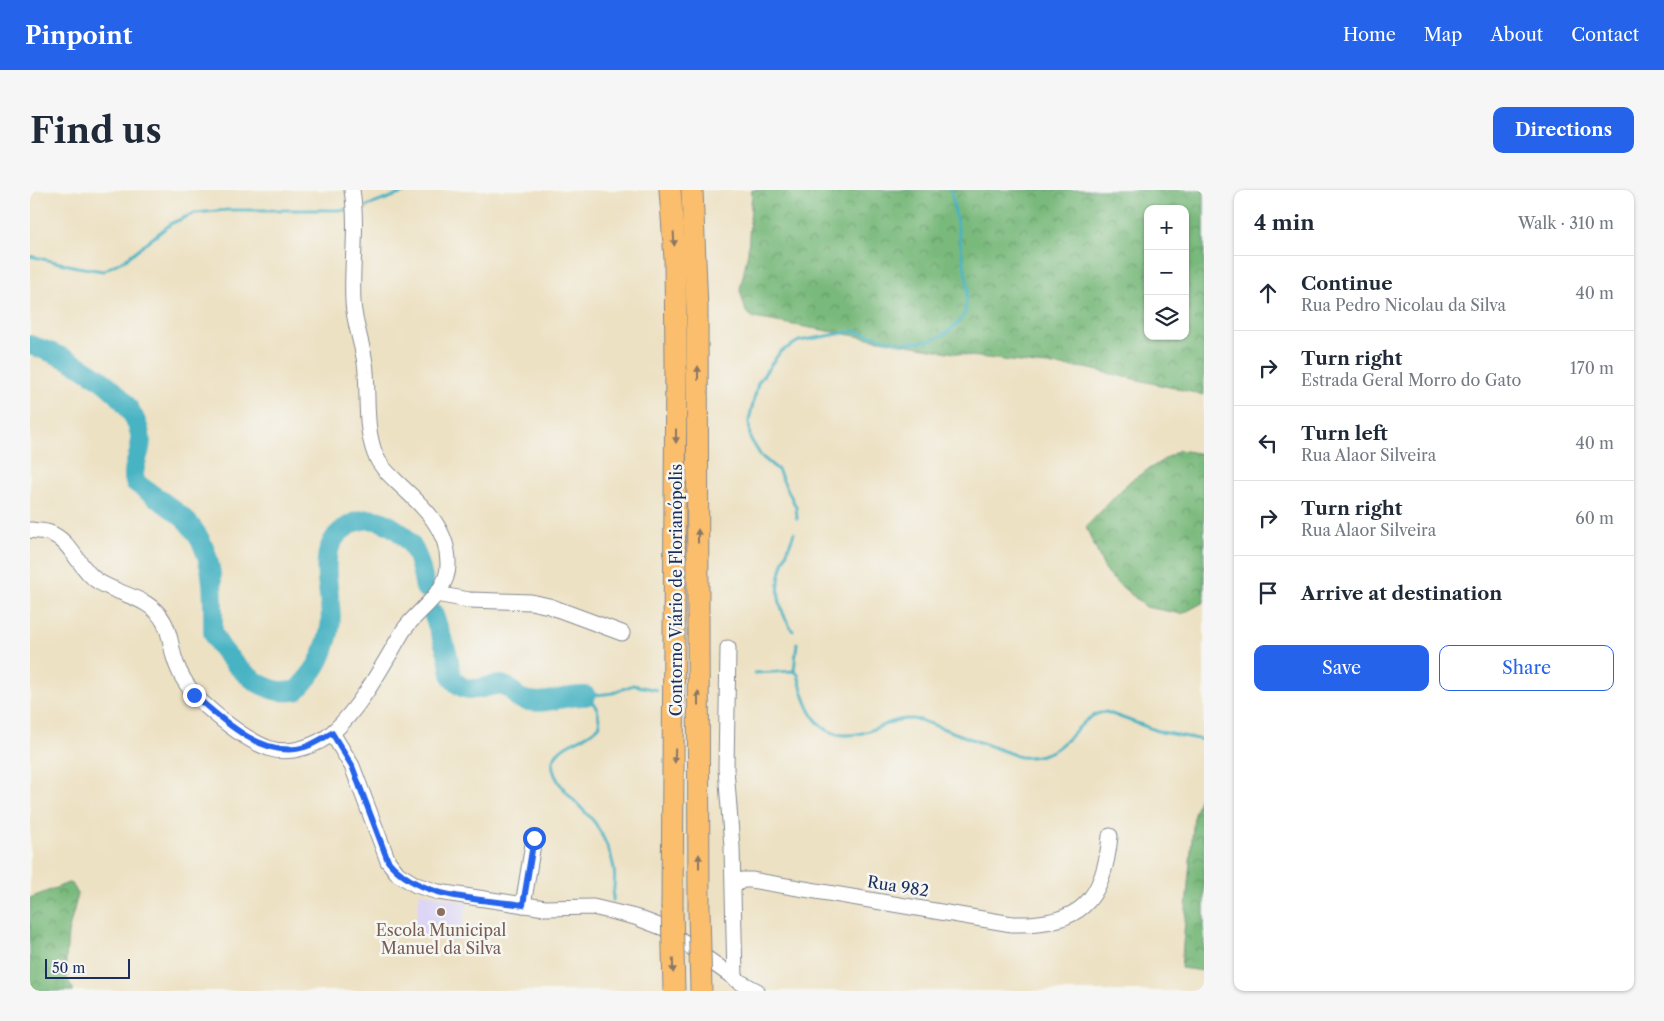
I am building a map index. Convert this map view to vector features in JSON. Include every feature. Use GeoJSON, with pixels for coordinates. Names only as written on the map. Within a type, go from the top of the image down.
{"type":"FeatureCollection","features":[{"type":"Feature","properties":{"kind":"highway","name":"Contorno Viário de Florianópolis"},"geometry":{"type":"LineString","coordinates":[[670,190],[675,259],[676,362],[672,906],[674,991]]}},
{"type":"Feature","properties":{"kind":"highway","name":"Contorno Viário de Florianópolis"},"geometry":{"type":"LineString","coordinates":[[692,190],[697,317],[700,991]]}},
{"type":"Feature","properties":{"kind":"street"},"geometry":{"type":"LineString","coordinates":[[30,530],[50,533],[62,540],[94,579],[147,603],[156,610],[165,623],[174,659],[186,685],[210,710],[252,739],[272,749],[288,750],[305,747],[332,733],[384,665],[405,628],[436,594],[445,581],[448,566],[445,542],[439,526],[420,503],[383,469],[375,455],[371,440],[366,370],[353,306],[352,273],[356,243],[356,211],[352,190]]}},
{"type":"Feature","properties":{"kind":"street"},"geometry":{"type":"LineString","coordinates":[[436,594],[469,600],[531,602],[549,606],[622,633]]}},
{"type":"Feature","properties":{"kind":"street"},"geometry":{"type":"LineString","coordinates":[[728,648],[726,769],[734,886],[735,979]]}},
{"type":"Feature","properties":{"kind":"street"},"geometry":{"type":"LineString","coordinates":[[332,733],[352,766],[388,861],[398,874],[416,885],[438,892],[523,905],[545,908],[593,908],[635,917],[664,928],[735,979],[757,991]]}},
{"type":"Feature","properties":{"kind":"street","name":"Rua 982"},"geometry":{"type":"LineString","coordinates":[[734,886],[742,880],[751,880],[1012,924],[1036,925],[1059,920],[1076,913],[1098,888],[1108,859],[1110,836]]}},
{"type":"Feature","properties":{"kind":"street"},"geometry":{"type":"LineString","coordinates":[[523,905],[534,838]]}},
{"type":"Feature","properties":{"kind":"shaded area","name":"Escola Municipal Manuel da Silva"},"geometry":{"type":"Polygon","coordinates":[[[420,892],[468,903],[458,941],[414,935],[420,892]]]}},
{"type":"Feature","properties":{"kind":"green space"},"geometry":{"type":"Polygon","coordinates":[[[752,190],[1204,190],[1204,395],[1086,368],[971,356],[754,318],[746,312],[740,290],[748,252],[752,190]]]}},
{"type":"Feature","properties":{"kind":"green space"},"geometry":{"type":"Polygon","coordinates":[[[1179,450],[1204,454],[1204,602],[1182,614],[1146,607],[1107,574],[1086,527],[1130,481],[1179,450]]]}},
{"type":"Feature","properties":{"kind":"green space"},"geometry":{"type":"Polygon","coordinates":[[[1204,785],[1204,971],[1181,968],[1194,814],[1204,785]]]}},
{"type":"Feature","properties":{"kind":"green space"},"geometry":{"type":"Polygon","coordinates":[[[71,882],[78,894],[68,933],[65,974],[74,991],[30,991],[30,898],[71,882]]]}},
{"type":"Feature","properties":{"kind":"waterway"},"geometry":{"type":"LineString","coordinates":[[367,206],[411,190]]}},
{"type":"Feature","properties":{"kind":"waterway"},"geometry":{"type":"LineString","coordinates":[[797,519],[796,507],[778,470],[761,456],[750,438],[749,420],[758,383],[780,352],[799,341],[855,331],[900,343],[929,341],[945,334],[958,323],[965,313],[968,286],[951,190]]}},
{"type":"Feature","properties":{"kind":"waterway"},"geometry":{"type":"LineString","coordinates":[[30,256],[103,271],[126,259],[172,223],[195,213],[228,210],[346,210]]}},
{"type":"Feature","properties":{"kind":"waterway"},"geometry":{"type":"LineString","coordinates":[[30,345],[80,366],[97,377],[124,402],[134,417],[141,441],[134,470],[135,482],[179,514],[198,537],[205,549],[209,562],[213,590],[213,632],[216,640],[236,665],[261,685],[279,691],[296,691],[317,665],[326,643],[331,619],[327,574],[327,560],[330,547],[337,535],[350,525],[360,521],[374,520],[389,525],[398,531],[411,544],[419,560],[425,588]]}},
{"type":"Feature","properties":{"kind":"waterway"},"geometry":{"type":"LineString","coordinates":[[793,631],[785,618],[781,606],[779,583],[784,559],[794,533]]}},
{"type":"Feature","properties":{"kind":"waterway"},"geometry":{"type":"LineString","coordinates":[[433,613],[447,652],[452,678],[464,688],[479,689],[499,685],[505,686],[518,698],[536,702],[586,696]]}},
{"type":"Feature","properties":{"kind":"waterway"},"geometry":{"type":"LineString","coordinates":[[794,671],[797,643]]}},
{"type":"Feature","properties":{"kind":"waterway"},"geometry":{"type":"LineString","coordinates":[[754,673],[794,671],[798,674],[809,709],[815,719],[832,732],[844,735],[867,732],[895,721],[911,719],[920,720],[1020,757],[1037,756],[1051,752],[1062,745],[1086,720],[1106,712],[1161,732],[1204,740]]}},
{"type":"Feature","properties":{"kind":"waterway"},"geometry":{"type":"LineString","coordinates":[[587,696],[613,693],[633,685],[657,690]]}},
{"type":"Feature","properties":{"kind":"waterway"},"geometry":{"type":"LineString","coordinates":[[586,696],[597,708],[600,725],[595,730],[566,746],[556,755],[553,763],[554,772],[565,791],[595,823],[604,839],[614,869],[613,900]]}},
{"type":"Feature","properties":{"kind":"place","name":"Escola Municipal Manuel da Silva"},"geometry":{"type":"Point","coordinates":[441,912]}},
{"type":"Feature","properties":{"kind":"route"},"geometry":{"type":"LineString","coordinates":[[194,695],[210,710],[252,739],[272,749],[288,750],[305,747],[332,733],[352,766],[388,861],[398,874],[416,885],[438,892],[523,905],[534,838]]}}]}
